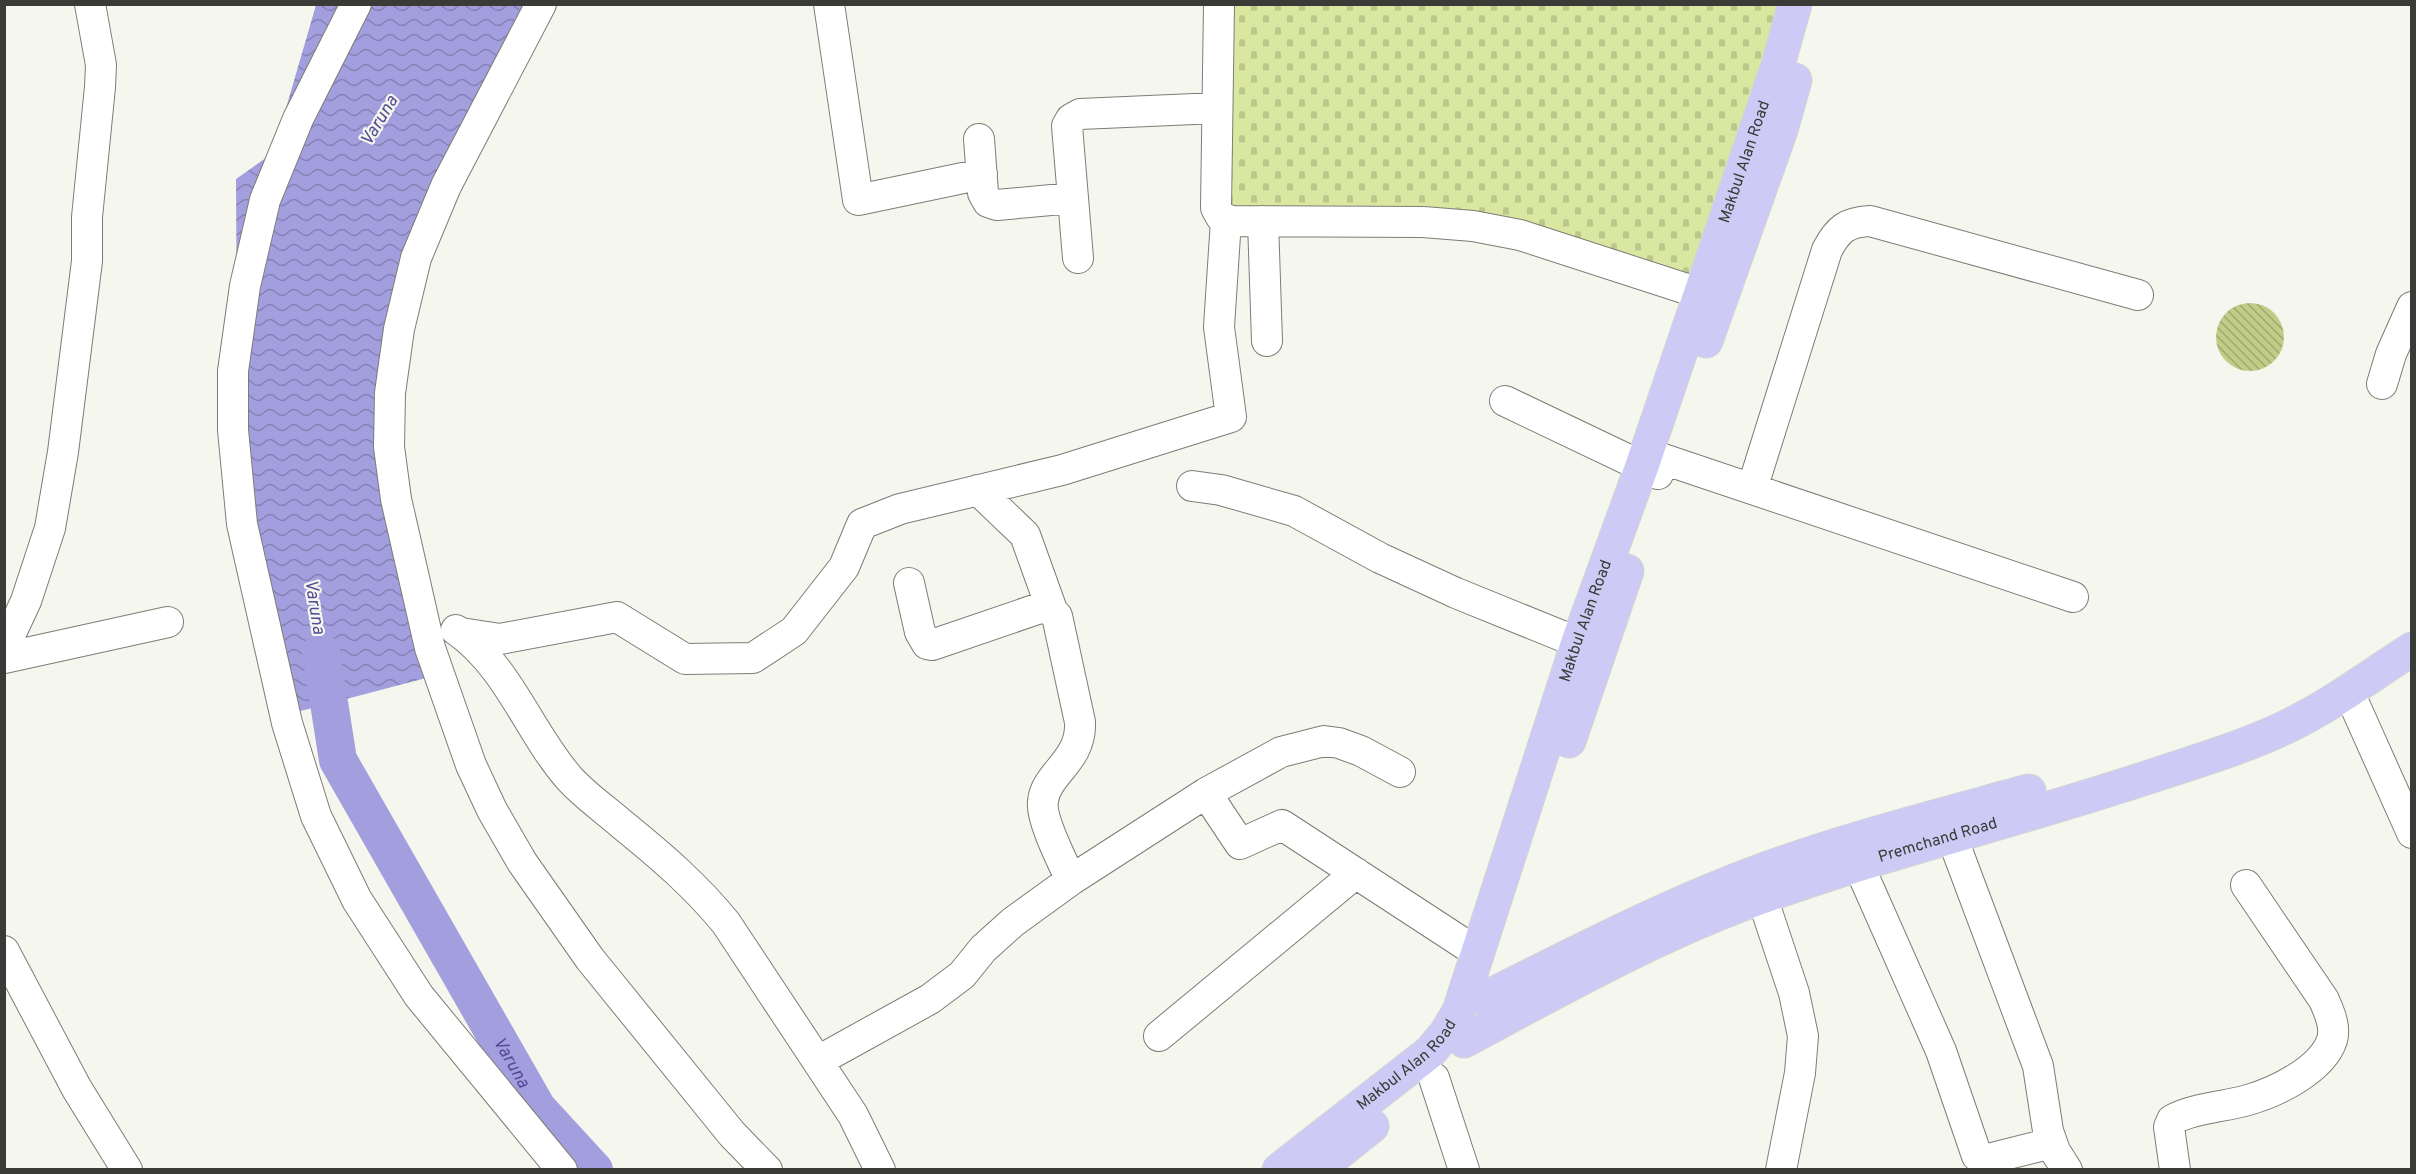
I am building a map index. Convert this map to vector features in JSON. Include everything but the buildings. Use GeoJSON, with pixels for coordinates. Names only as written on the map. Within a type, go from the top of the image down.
{"type":"FeatureCollection","features":[{"type":"Feature","properties":{"kind":"highway","name":"Makbul Alan Road"},"geometry":{"type":"LineString","coordinates":[[1280,1170],[1430,1052],[1446,1034],[1459,1011],[1655,466],[1739,214],[1795,4]]}},
{"type":"Feature","properties":{"kind":"highway","name":"Makbul Alan Road"},"geometry":{"type":"LineString","coordinates":[[1655,466],[1699,293],[1781,130],[1816,4]]}},
{"type":"Feature","properties":{"kind":"highway","name":"Premchand Road"},"geometry":{"type":"LineString","coordinates":[[1485,998],[1619,932],[1725,885],[1843,844],[2120,766],[2235,726],[2272,710],[2325,680],[2412,625]]}},
{"type":"Feature","properties":{"kind":"highway","name":"Makbul Alan Road"},"geometry":{"type":"LineString","coordinates":[[1317,1170],[1434,1078],[1464,1041],[1480,1015],[1527,863],[1589,647]]}},
{"type":"Feature","properties":{"kind":"highway","name":"Premchand Road"},"geometry":{"type":"LineString","coordinates":[[1464,1041],[1608,964],[1685,928],[1762,897],[2111,790],[2245,744],[2315,712],[2412,649]]}},
{"type":"Feature","properties":{"kind":"street"},"geometry":{"type":"LineString","coordinates":[[4,648],[26,602],[50,528],[63,452],[87,261],[87,217],[100,87],[101,65],[90,4]]}},
{"type":"Feature","properties":{"kind":"street"},"geometry":{"type":"LineString","coordinates":[[356,4],[298,118],[265,200],[245,286],[233,371],[233,430],[242,524],[287,723],[316,816],[357,900],[419,996],[562,1170]]}},
{"type":"Feature","properties":{"kind":"street"},"geometry":{"type":"LineString","coordinates":[[541,4],[446,186],[416,258],[399,329],[390,393],[389,447],[396,499],[430,648],[471,765],[492,810],[522,862],[590,959],[732,1134],[767,1170]]}},
{"type":"Feature","properties":{"kind":"street"},"geometry":{"type":"LineString","coordinates":[[829,4],[858,200],[982,174]]}},
{"type":"Feature","properties":{"kind":"street"},"geometry":{"type":"LineString","coordinates":[[1219,4],[1216,208],[1221,217],[1226,220],[1424,222],[1473,226],[1520,235],[1699,293]]}},
{"type":"Feature","properties":{"kind":"street"},"geometry":{"type":"LineString","coordinates":[[1078,258],[1067,126],[1074,116],[1217,108]]}},
{"type":"Feature","properties":{"kind":"street"},"geometry":{"type":"LineString","coordinates":[[979,139],[985,199],[991,204],[1073,198]]}},
{"type":"Feature","properties":{"kind":"street"},"geometry":{"type":"LineString","coordinates":[[460,633],[500,639],[617,617],[684,659],[753,658],[794,631],[844,567],[861,524],[900,509],[1062,470],[1231,417],[1219,327],[1226,220]]}},
{"type":"Feature","properties":{"kind":"street"},"geometry":{"type":"LineString","coordinates":[[1263,221],[1267,341]]}},
{"type":"Feature","properties":{"kind":"street"},"geometry":{"type":"LineString","coordinates":[[1752,489],[1827,249],[1833,237],[1844,227],[1854,222],[1870,221],[2139,295]]}},
{"type":"Feature","properties":{"kind":"street"},"geometry":{"type":"LineString","coordinates":[[2382,384],[2401,360],[2412,307]]}},
{"type":"Feature","properties":{"kind":"street"},"geometry":{"type":"LineString","coordinates":[[1505,401],[1655,466],[1752,489],[2073,597]]}},
{"type":"Feature","properties":{"kind":"street"},"geometry":{"type":"LineString","coordinates":[[1192,486],[1221,490],[1294,511],[1380,558],[1456,593],[1589,647]]}},
{"type":"Feature","properties":{"kind":"street"},"geometry":{"type":"LineString","coordinates":[[978,490],[1025,535],[1052,610],[1059,622],[1081,734],[1073,753],[1044,794],[1042,802],[1048,824],[1071,880]]}},
{"type":"Feature","properties":{"kind":"street"},"geometry":{"type":"LineString","coordinates":[[909,583],[922,639],[932,645],[1035,609],[1043,607],[1052,610]]}},
{"type":"Feature","properties":{"kind":"street"},"geometry":{"type":"LineString","coordinates":[[420,604],[481,651],[500,674],[570,779],[671,864],[704,895],[726,923],[853,1115],[880,1170]]}},
{"type":"Feature","properties":{"kind":"street"},"geometry":{"type":"LineString","coordinates":[[4,658],[168,622]]}},
{"type":"Feature","properties":{"kind":"street"},"geometry":{"type":"LineString","coordinates":[[2348,690],[2412,833]]}},
{"type":"Feature","properties":{"kind":"street"},"geometry":{"type":"LineString","coordinates":[[818,1061],[948,987],[1013,922],[1071,880],[1206,793],[1281,752],[1324,741],[1339,743],[1361,751],[1400,772]]}},
{"type":"Feature","properties":{"kind":"street"},"geometry":{"type":"LineString","coordinates":[[1206,793],[1240,844],[1282,825],[1478,953]]}},
{"type":"Feature","properties":{"kind":"street"},"geometry":{"type":"LineString","coordinates":[[1952,837],[2038,1066],[2045,1115],[2052,1143],[2067,1170]]}},
{"type":"Feature","properties":{"kind":"street"},"geometry":{"type":"LineString","coordinates":[[1859,866],[1941,1051],[1977,1156],[1981,1159],[1992,1158],[2052,1143]]}},
{"type":"Feature","properties":{"kind":"street"},"geometry":{"type":"LineString","coordinates":[[1159,1036],[1356,873]]}},
{"type":"Feature","properties":{"kind":"street"},"geometry":{"type":"LineString","coordinates":[[2175,1170],[2169,1126],[2172,1120],[2248,1100],[2282,1087],[2315,1063],[2326,1051],[2332,1039],[2331,1016],[2324,1000],[2246,885]]}},
{"type":"Feature","properties":{"kind":"street"},"geometry":{"type":"LineString","coordinates":[[1762,897],[1794,993],[1803,1036],[1800,1073],[1781,1170]]}},
{"type":"Feature","properties":{"kind":"street"},"geometry":{"type":"LineString","coordinates":[[4,951],[77,1089],[127,1170]]}},
{"type":"Feature","properties":{"kind":"street"},"geometry":{"type":"LineString","coordinates":[[1434,1078],[1464,1170]]}},
{"type":"Feature","properties":{"kind":"green space"},"geometry":{"type":"Polygon","coordinates":[[[1225,5],[1795,5],[1699,286],[1463,216],[1220,207],[1225,5]]]}},
{"type":"Feature","properties":{"kind":"water"},"geometry":{"type":"Polygon","coordinates":[[[316,5],[545,5],[423,222],[380,459],[430,677],[274,718],[238,555],[236,179],[273,153],[316,5]]]}},
{"type":"Feature","properties":{"kind":"waterway","name":"Varuna"},"geometry":{"type":"LineString","coordinates":[[321,652],[338,760],[537,1108],[594,1170]]}}]}
